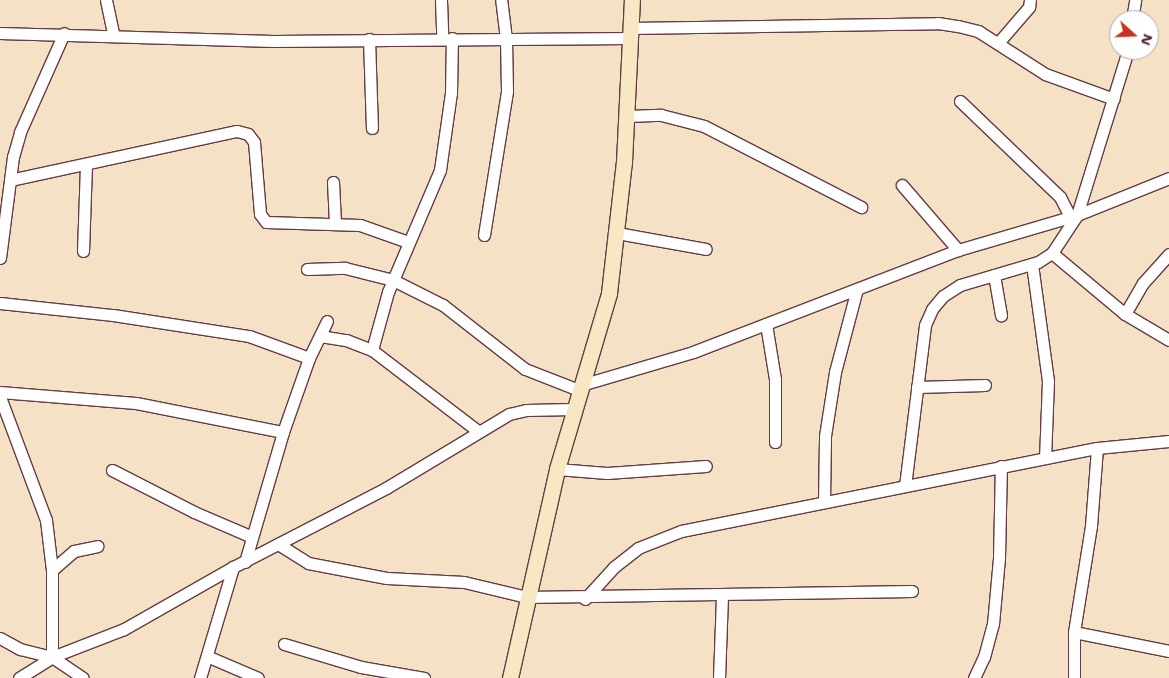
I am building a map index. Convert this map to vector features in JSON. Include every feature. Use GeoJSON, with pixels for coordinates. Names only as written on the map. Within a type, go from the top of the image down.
{"type":"FeatureCollection","features":[{"type":"Feature","properties":{"kind":"street"},"geometry":{"type":"LineString","coordinates":[[372,350],[393,280],[440,170],[450,103],[447,38],[441,0]]}},
{"type":"Feature","properties":{"kind":"street"},"geometry":{"type":"LineString","coordinates":[[484,235],[506,99],[506,39],[501,0]]}},
{"type":"Feature","properties":{"kind":"street"},"geometry":{"type":"LineString","coordinates":[[510,678],[557,469],[573,409],[609,294],[617,232],[627,116],[632,0]]}},
{"type":"Feature","properties":{"kind":"street"},"geometry":{"type":"LineString","coordinates":[[998,43],[1029,7],[1030,0]]}},
{"type":"Feature","properties":{"kind":"street"},"geometry":{"type":"LineString","coordinates":[[109,3],[113,34]]}},
{"type":"Feature","properties":{"kind":"street"},"geometry":{"type":"LineString","coordinates":[[0,33],[113,34],[239,41],[506,39],[938,23],[978,31],[1045,74],[1114,99]]}},
{"type":"Feature","properties":{"kind":"street"},"geometry":{"type":"LineString","coordinates":[[0,258],[10,180],[20,132],[64,34]]}},
{"type":"Feature","properties":{"kind":"street"},"geometry":{"type":"LineString","coordinates":[[369,39],[372,128]]}},
{"type":"Feature","properties":{"kind":"street"},"geometry":{"type":"LineString","coordinates":[[905,486],[925,325],[932,308],[942,296],[960,285],[1032,264],[1052,253],[1073,216],[1114,99],[1125,60]]}},
{"type":"Feature","properties":{"kind":"street"},"geometry":{"type":"LineString","coordinates":[[960,102],[1060,197],[1073,216]]}},
{"type":"Feature","properties":{"kind":"street"},"geometry":{"type":"LineString","coordinates":[[627,116],[661,116],[704,126],[861,207]]}},
{"type":"Feature","properties":{"kind":"street"},"geometry":{"type":"LineString","coordinates":[[10,180],[237,131],[248,134],[254,142],[262,219],[272,222],[360,225],[408,242]]}},
{"type":"Feature","properties":{"kind":"street"},"geometry":{"type":"LineString","coordinates":[[83,252],[86,165]]}},
{"type":"Feature","properties":{"kind":"street"},"geometry":{"type":"LineString","coordinates":[[307,269],[345,268],[393,280],[443,305],[525,369],[580,388],[668,360],[958,250],[1073,216],[1169,178]]}},
{"type":"Feature","properties":{"kind":"street"},"geometry":{"type":"LineString","coordinates":[[334,182],[335,223]]}},
{"type":"Feature","properties":{"kind":"street"},"geometry":{"type":"LineString","coordinates":[[902,184],[958,250]]}},
{"type":"Feature","properties":{"kind":"street"},"geometry":{"type":"LineString","coordinates":[[617,232],[706,249]]}},
{"type":"Feature","properties":{"kind":"street"},"geometry":{"type":"LineString","coordinates":[[1052,253],[1125,314],[1169,340]]}},
{"type":"Feature","properties":{"kind":"street"},"geometry":{"type":"LineString","coordinates":[[1125,314],[1142,283],[1169,254]]}},
{"type":"Feature","properties":{"kind":"street"},"geometry":{"type":"LineString","coordinates":[[1032,264],[1048,381],[1045,458]]}},
{"type":"Feature","properties":{"kind":"street"},"geometry":{"type":"LineString","coordinates":[[994,275],[1000,316]]}},
{"type":"Feature","properties":{"kind":"street"},"geometry":{"type":"LineString","coordinates":[[824,502],[825,436],[835,372],[857,288]]}},
{"type":"Feature","properties":{"kind":"street"},"geometry":{"type":"LineString","coordinates":[[0,303],[113,315],[249,336],[309,358]]}},
{"type":"Feature","properties":{"kind":"street"},"geometry":{"type":"LineString","coordinates":[[245,562],[283,432],[309,358],[327,321]]}},
{"type":"Feature","properties":{"kind":"street"},"geometry":{"type":"LineString","coordinates":[[766,324],[775,379],[775,442]]}},
{"type":"Feature","properties":{"kind":"street"},"geometry":{"type":"LineString","coordinates":[[320,336],[346,340],[372,350],[478,431]]}},
{"type":"Feature","properties":{"kind":"street"},"geometry":{"type":"LineString","coordinates":[[917,387],[985,385]]}},
{"type":"Feature","properties":{"kind":"street"},"geometry":{"type":"LineString","coordinates":[[0,392],[136,403],[283,432]]}},
{"type":"Feature","properties":{"kind":"street"},"geometry":{"type":"LineString","coordinates":[[0,397],[46,520],[52,570],[52,657]]}},
{"type":"Feature","properties":{"kind":"street"},"geometry":{"type":"LineString","coordinates":[[19,678],[52,657],[124,629],[233,567],[386,488],[509,414],[526,410],[573,409]]}},
{"type":"Feature","properties":{"kind":"street"},"geometry":{"type":"LineString","coordinates":[[585,598],[614,567],[638,548],[656,539],[681,531],[1097,448],[1169,441]]}},
{"type":"Feature","properties":{"kind":"street"},"geometry":{"type":"LineString","coordinates":[[1074,678],[1074,632],[1091,526],[1097,448]]}},
{"type":"Feature","properties":{"kind":"street"},"geometry":{"type":"LineString","coordinates":[[557,469],[607,473],[706,466]]}},
{"type":"Feature","properties":{"kind":"street"},"geometry":{"type":"LineString","coordinates":[[974,678],[984,657],[993,624],[999,558],[1001,466]]}},
{"type":"Feature","properties":{"kind":"street"},"geometry":{"type":"LineString","coordinates":[[112,470],[194,512],[252,537]]}},
{"type":"Feature","properties":{"kind":"street"},"geometry":{"type":"LineString","coordinates":[[278,544],[308,563],[387,578],[464,582],[527,597],[585,598],[912,591]]}},
{"type":"Feature","properties":{"kind":"street"},"geometry":{"type":"LineString","coordinates":[[52,570],[74,551],[96,546]]}},
{"type":"Feature","properties":{"kind":"street"},"geometry":{"type":"LineString","coordinates":[[200,678],[208,657],[233,567]]}},
{"type":"Feature","properties":{"kind":"street"},"geometry":{"type":"LineString","coordinates":[[719,678],[722,595]]}},
{"type":"Feature","properties":{"kind":"street"},"geometry":{"type":"LineString","coordinates":[[1074,632],[1169,651]]}},
{"type":"Feature","properties":{"kind":"street"},"geometry":{"type":"LineString","coordinates":[[0,638],[20,649],[52,657],[83,678]]}},
{"type":"Feature","properties":{"kind":"street"},"geometry":{"type":"LineString","coordinates":[[284,644],[361,667],[424,678]]}},
{"type":"Feature","properties":{"kind":"street"},"geometry":{"type":"LineString","coordinates":[[208,657],[258,678]]}}]}
